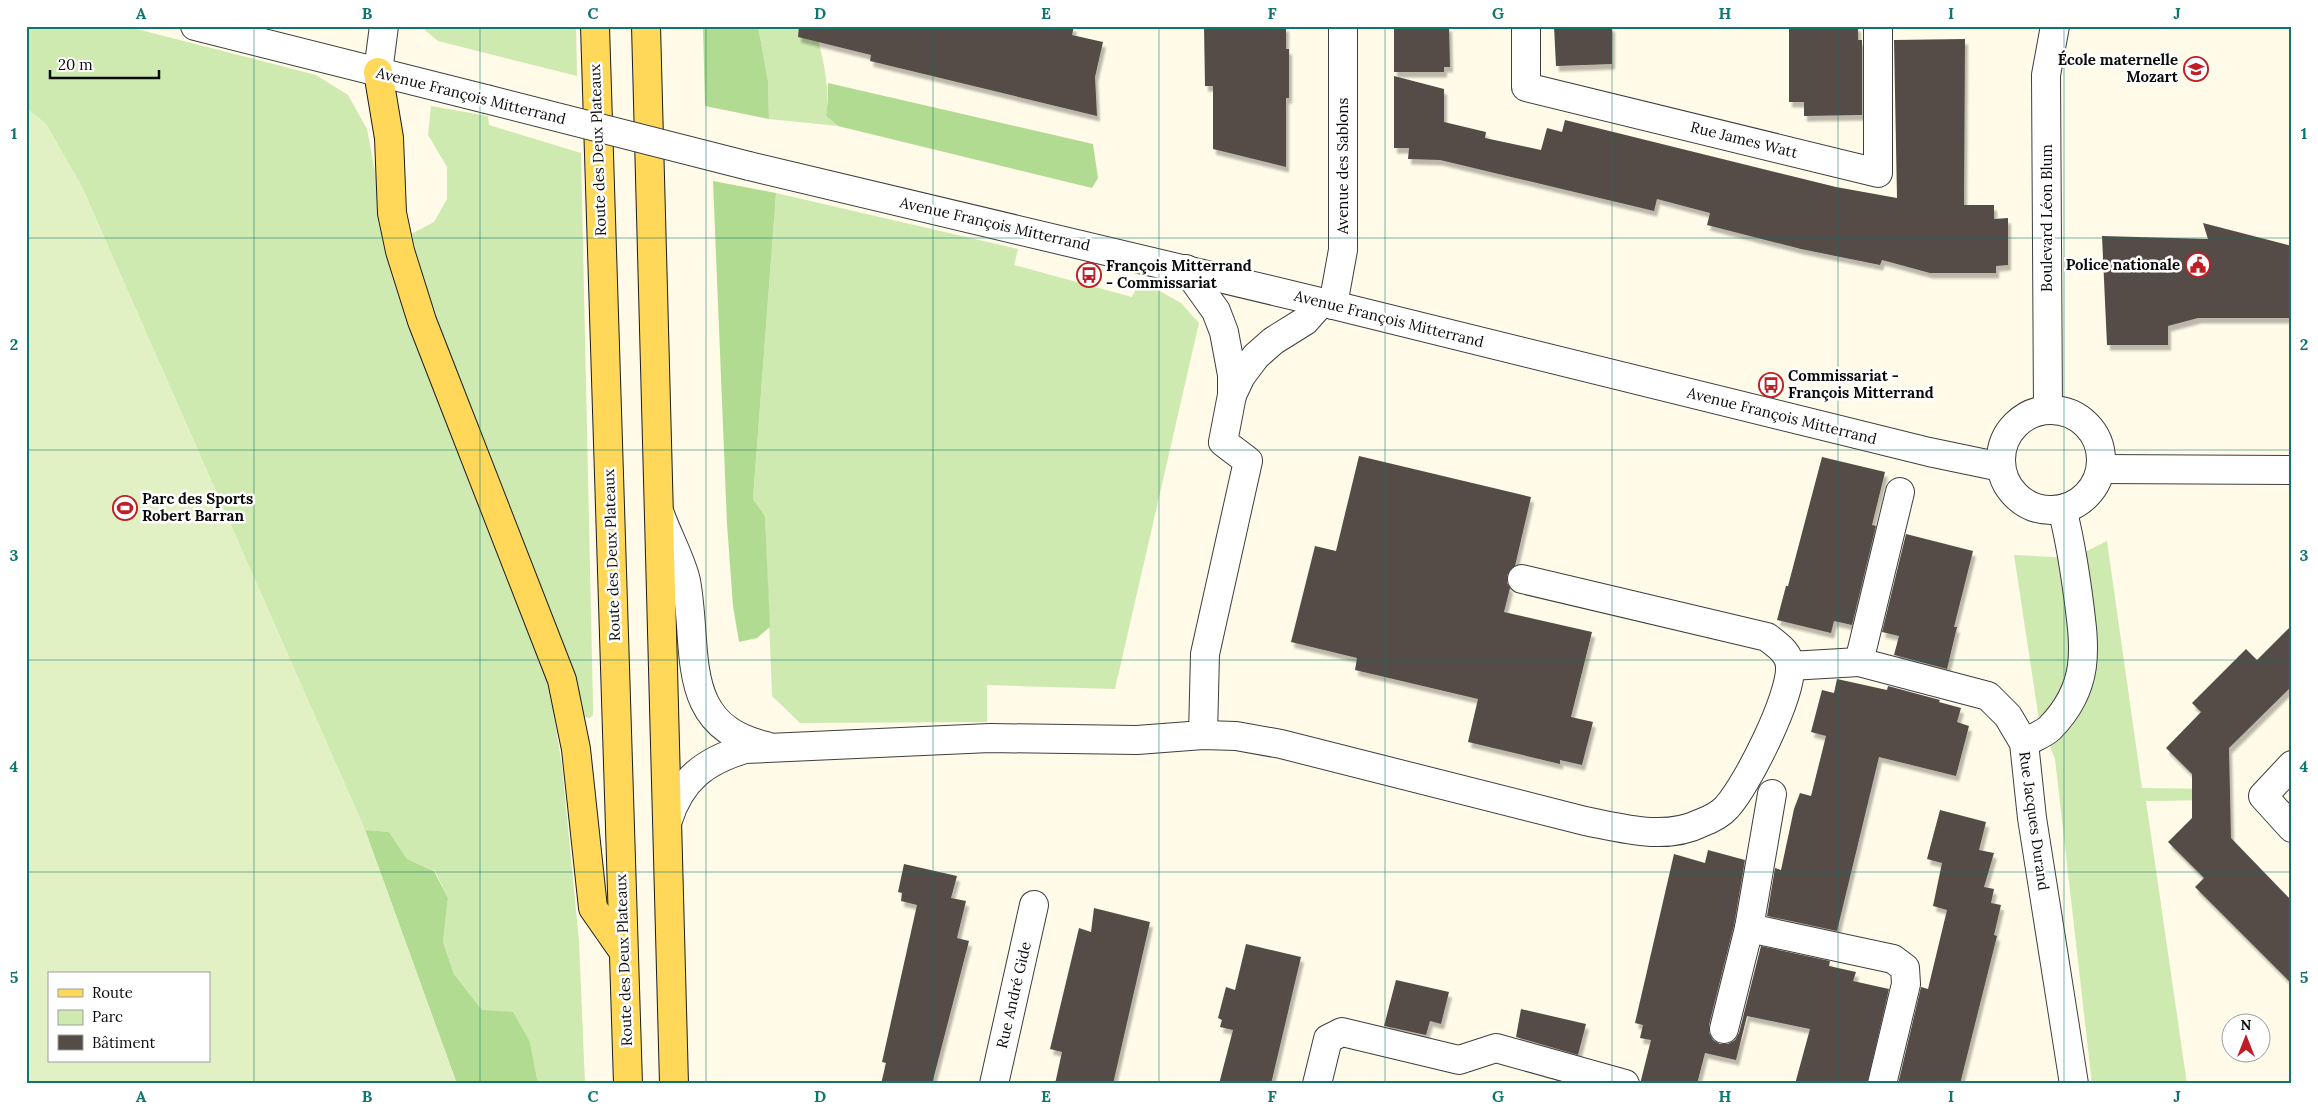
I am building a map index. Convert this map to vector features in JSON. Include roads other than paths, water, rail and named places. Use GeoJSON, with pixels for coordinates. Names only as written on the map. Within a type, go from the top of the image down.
{"type":"FeatureCollection","features":[{"type":"Feature","properties":{"kind":"main road","name":"Route des Deux Plateaux"},"geometry":{"type":"LineString","coordinates":[[595,26],[628,1084]]}},
{"type":"Feature","properties":{"kind":"main road"},"geometry":{"type":"LineString","coordinates":[[646,26],[674,1084]]}},
{"type":"Feature","properties":{"kind":"main road"},"geometry":{"type":"LineString","coordinates":[[378,72],[389,138],[392,213],[400,251],[422,321],[562,680],[576,749],[592,908],[623,951]]}},
{"type":"Feature","properties":{"kind":"street","name":"Avenue François Mitterrand"},"geometry":{"type":"LineString","coordinates":[[195,26],[749,166],[1186,269],[1922,450],[2001,467]]}},
{"type":"Feature","properties":{"kind":"street"},"geometry":{"type":"LineString","coordinates":[[378,72],[384,26]]}},
{"type":"Feature","properties":{"kind":"street","name":"Avenue des Sablons"},"geometry":{"type":"LineString","coordinates":[[1327,304],[1343,250],[1343,26]]}},
{"type":"Feature","properties":{"kind":"street","name":"Rue James Watt"},"geometry":{"type":"LineString","coordinates":[[1526,26],[1526,88],[1878,173],[1878,26]]}},
{"type":"Feature","properties":{"kind":"street","name":"Boulevard Léon Blum"},"geometry":{"type":"LineString","coordinates":[[2048,410],[2046,75],[2054,26]]}},
{"type":"Feature","properties":{"kind":"street"},"geometry":{"type":"LineString","coordinates":[[1186,269],[1216,311],[1224,332],[1232,375],[1232,395],[1223,442],[1248,461],[1205,654],[1203,735]]}},
{"type":"Feature","properties":{"kind":"street"},"geometry":{"type":"LineString","coordinates":[[1232,395],[1241,376],[1256,356],[1273,341],[1305,321],[1327,304]]}},
{"type":"Feature","properties":{"kind":"street"},"geometry":{"type":"LineString","coordinates":[[2048,410],[2063,411],[2089,427],[2097,440],[2101,454],[2101,470],[2095,485],[2086,497],[2072,506],[2062,509],[2042,509],[2027,504],[2015,495],[2006,482],[2001,467],[2002,451],[2008,435],[2018,422],[2032,414],[2048,410]]}},
{"type":"Feature","properties":{"kind":"street"},"geometry":{"type":"LineString","coordinates":[[2101,470],[2292,470]]}},
{"type":"Feature","properties":{"kind":"street"},"geometry":{"type":"LineString","coordinates":[[1860,662],[1900,492]]}},
{"type":"Feature","properties":{"kind":"street"},"geometry":{"type":"LineString","coordinates":[[2024,743],[2049,729],[2072,700],[2079,679],[2084,645],[2072,546],[2062,509]]}},
{"type":"Feature","properties":{"kind":"street"},"geometry":{"type":"LineString","coordinates":[[660,513],[686,579],[696,679],[704,702],[716,721],[734,735],[745,742],[770,747]]}},
{"type":"Feature","properties":{"kind":"street"},"geometry":{"type":"LineString","coordinates":[[668,820],[682,789],[699,770],[716,759],[745,749],[990,738],[1137,740],[1203,735],[1236,736],[1281,744],[1585,821],[1635,831],[1668,832],[1699,824],[1726,808],[1746,778],[1766,741],[1786,690],[1790,666],[1784,651],[1767,638],[1522,580]]}},
{"type":"Feature","properties":{"kind":"street","name":"Rue Jacques Durand"},"geometry":{"type":"LineString","coordinates":[[1790,666],[1860,662],[1988,696],[2008,716],[2024,743],[2032,818],[2074,1084]]}},
{"type":"Feature","properties":{"kind":"street"},"geometry":{"type":"LineString","coordinates":[[2292,765],[2263,796],[2292,828]]}},
{"type":"Feature","properties":{"kind":"street"},"geometry":{"type":"LineString","coordinates":[[1724,1029],[1749,928],[1772,794]]}},
{"type":"Feature","properties":{"kind":"street","name":"Rue André Gide"},"geometry":{"type":"LineString","coordinates":[[994,1084],[1034,905]]}},
{"type":"Feature","properties":{"kind":"street"},"geometry":{"type":"LineString","coordinates":[[1749,928],[1893,959],[1905,968],[1906,984],[1882,1084]]}},
{"type":"Feature","properties":{"kind":"street"},"geometry":{"type":"LineString","coordinates":[[1317,1084],[1328,1040],[1342,1032],[1459,1060],[1496,1048],[1625,1084]]}},
{"type":"Feature","properties":{"kind":"place","name":"École maternelle Mozart"},"geometry":{"type":"Point","coordinates":[2196,69]}},
{"type":"Feature","properties":{"kind":"place","name":"Police nationale"},"geometry":{"type":"Point","coordinates":[2198,265]}},
{"type":"Feature","properties":{"kind":"place","name":"François Mitterrand - Commissariat"},"geometry":{"type":"Point","coordinates":[1089,275]}},
{"type":"Feature","properties":{"kind":"place","name":"Commissariat - François Mitterrand"},"geometry":{"type":"Point","coordinates":[1771,385]}},
{"type":"Feature","properties":{"kind":"place","name":"Parc des Sports Robert Barran"},"geometry":{"type":"Point","coordinates":[125,508]}}]}
